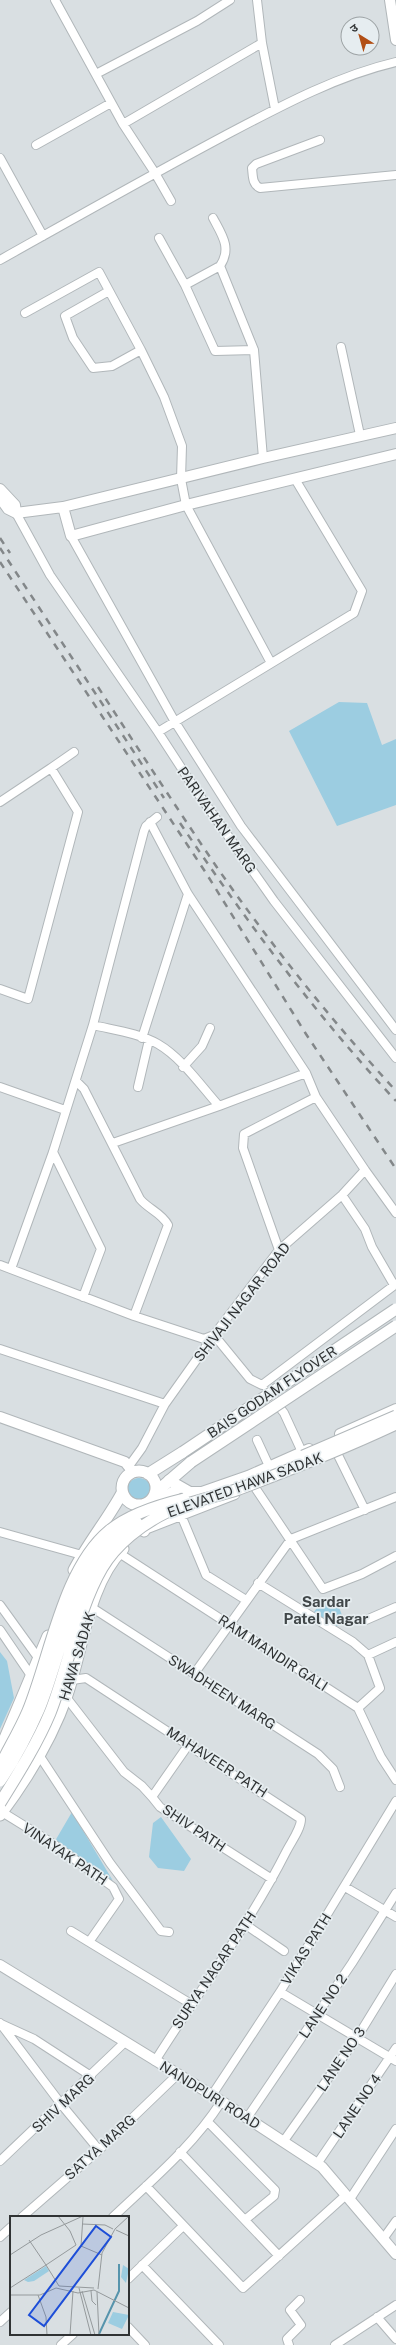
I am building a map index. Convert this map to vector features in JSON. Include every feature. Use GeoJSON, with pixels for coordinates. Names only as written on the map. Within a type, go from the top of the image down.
{"type":"FeatureCollection","features":[{"type":"Feature","properties":{"kind":"main road","name":"BAIS GODAM FLYOVER"},"geometry":{"type":"LineString","coordinates":[[148,1474],[396,1309]]}},
{"type":"Feature","properties":{"kind":"main road","name":"BAIS GODAM FLYOVER"},"geometry":{"type":"LineString","coordinates":[[153,1499],[169,1480],[191,1462],[396,1326]]}},
{"type":"Feature","properties":{"kind":"main road","name":"ELEVATED HAWA SADAK"},"geometry":{"type":"LineString","coordinates":[[0,1766],[28,1711],[63,1606],[74,1582],[87,1555],[109,1531],[128,1518],[164,1504],[238,1484],[396,1416]]}},
{"type":"Feature","properties":{"kind":"main road","name":"ELEVATED HAWA SADAK"},"geometry":{"type":"LineString","coordinates":[[1,1810],[50,1714],[90,1594],[102,1568],[115,1549],[137,1531],[168,1511],[238,1489],[343,1449],[396,1426]]}},
{"type":"Feature","properties":{"kind":"main road"},"geometry":{"type":"LineString","coordinates":[[0,1750],[32,1677],[51,1627],[82,1555],[111,1513],[122,1493],[123,1483],[131,1469],[148,1474],[155,1482],[153,1499],[145,1530]]}},
{"type":"Feature","properties":{"kind":"main road"},"geometry":{"type":"LineString","coordinates":[[122,1493],[129,1502],[134,1504],[144,1504],[153,1499]]}},
{"type":"Feature","properties":{"kind":"main road"},"geometry":{"type":"LineString","coordinates":[[0,1782],[11,1765],[39,1708],[84,1582],[94,1562],[108,1543],[129,1526],[168,1511]]}},
{"type":"Feature","properties":{"kind":"main road","name":"HAWA SADAK"},"geometry":{"type":"LineString","coordinates":[[1,1810],[39,1755],[66,1697],[91,1608],[111,1564],[119,1553],[145,1530]]}},
{"type":"Feature","properties":{"kind":"main road"},"geometry":{"type":"LineString","coordinates":[[51,1627],[83,1639]]}},
{"type":"Feature","properties":{"kind":"street"},"geometry":{"type":"LineString","coordinates":[[55,0],[123,124],[155,173],[170,201]]}},
{"type":"Feature","properties":{"kind":"street"},"geometry":{"type":"LineString","coordinates":[[96,74],[197,21],[230,0]]}},
{"type":"Feature","properties":{"kind":"street"},"geometry":{"type":"LineString","coordinates":[[257,0],[262,44],[275,109]]}},
{"type":"Feature","properties":{"kind":"street"},"geometry":{"type":"LineString","coordinates":[[390,0],[396,40]]}},
{"type":"Feature","properties":{"kind":"street"},"geometry":{"type":"LineString","coordinates":[[123,124],[262,44]]}},
{"type":"Feature","properties":{"kind":"street"},"geometry":{"type":"LineString","coordinates":[[0,260],[155,173],[275,109],[360,72],[396,62]]}},
{"type":"Feature","properties":{"kind":"street"},"geometry":{"type":"LineString","coordinates":[[36,145],[111,103]]}},
{"type":"Feature","properties":{"kind":"street"},"geometry":{"type":"LineString","coordinates":[[320,140],[256,164],[252,168],[253,181],[256,186],[260,188],[396,175]]}},
{"type":"Feature","properties":{"kind":"street"},"geometry":{"type":"LineString","coordinates":[[0,158],[43,236]]}},
{"type":"Feature","properties":{"kind":"street"},"geometry":{"type":"LineString","coordinates":[[185,285],[220,266],[226,257],[226,244],[213,218]]}},
{"type":"Feature","properties":{"kind":"street"},"geometry":{"type":"LineString","coordinates":[[159,238],[185,285],[215,351],[254,350]]}},
{"type":"Feature","properties":{"kind":"street"},"geometry":{"type":"LineString","coordinates":[[220,266],[254,350],[263,458]]}},
{"type":"Feature","properties":{"kind":"street"},"geometry":{"type":"LineString","coordinates":[[25,313],[99,272],[141,350],[164,397],[182,446],[181,478],[186,505],[271,663]]}},
{"type":"Feature","properties":{"kind":"street"},"geometry":{"type":"LineString","coordinates":[[109,291],[65,316],[73,338],[93,368],[112,366],[141,350]]}},
{"type":"Feature","properties":{"kind":"street"},"geometry":{"type":"LineString","coordinates":[[341,347],[360,435]]}},
{"type":"Feature","properties":{"kind":"street"},"geometry":{"type":"LineString","coordinates":[[0,498],[8,509],[16,513],[63,507],[263,458],[396,428]]}},
{"type":"Feature","properties":{"kind":"street"},"geometry":{"type":"LineString","coordinates":[[63,507],[71,536],[186,505],[396,454]]}},
{"type":"Feature","properties":{"kind":"street"},"geometry":{"type":"LineString","coordinates":[[158,732],[354,614],[362,590],[296,479]]}},
{"type":"Feature","properties":{"kind":"street"},"geometry":{"type":"LineString","coordinates":[[0,489],[15,506],[16,513]]}},
{"type":"Feature","properties":{"kind":"street","name":"PARIVAHAN MARG"},"geometry":{"type":"LineString","coordinates":[[16,513],[50,575],[158,732],[195,789],[274,901],[396,1058]]}},
{"type":"Feature","properties":{"kind":"street","name":"PARIVAHAN MARG"},"geometry":{"type":"LineString","coordinates":[[71,536],[175,722],[241,826],[396,1030]]}},
{"type":"Feature","properties":{"kind":"street"},"geometry":{"type":"LineString","coordinates":[[0,802],[74,752]]}},
{"type":"Feature","properties":{"kind":"street"},"geometry":{"type":"LineString","coordinates":[[0,989],[28,998],[78,812],[51,768]]}},
{"type":"Feature","properties":{"kind":"street"},"geometry":{"type":"LineString","coordinates":[[11,1269],[53,1152],[65,1110],[76,1081],[93,1025],[144,831],[154,819],[188,894],[306,1073],[316,1098],[396,1213]]}},
{"type":"Feature","properties":{"kind":"street"},"geometry":{"type":"LineString","coordinates":[[138,1087],[146,1039],[188,894]]}},
{"type":"Feature","properties":{"kind":"street"},"geometry":{"type":"LineString","coordinates":[[93,1025],[146,1039],[171,1053],[219,1106]]}},
{"type":"Feature","properties":{"kind":"street"},"geometry":{"type":"LineString","coordinates":[[183,1066],[202,1046],[210,1028]]}},
{"type":"Feature","properties":{"kind":"street"},"geometry":{"type":"LineString","coordinates":[[112,1143],[219,1106],[306,1073]]}},
{"type":"Feature","properties":{"kind":"street"},"geometry":{"type":"LineString","coordinates":[[76,1081],[84,1089],[140,1199],[145,1206],[164,1220],[168,1225],[134,1316]]}},
{"type":"Feature","properties":{"kind":"street"},"geometry":{"type":"LineString","coordinates":[[0,1087],[65,1110]]}},
{"type":"Feature","properties":{"kind":"street"},"geometry":{"type":"LineString","coordinates":[[279,1250],[243,1148],[244,1134],[316,1098]]}},
{"type":"Feature","properties":{"kind":"street"},"geometry":{"type":"LineString","coordinates":[[53,1152],[102,1249],[83,1297]]}},
{"type":"Feature","properties":{"kind":"street","name":"SHIVAJI NAGAR ROAD"},"geometry":{"type":"LineString","coordinates":[[131,1469],[166,1404],[214,1335],[279,1250],[342,1195],[365,1170]]}},
{"type":"Feature","properties":{"kind":"street"},"geometry":{"type":"LineString","coordinates":[[262,1385],[395,1284],[372,1247],[365,1229],[342,1195]]}},
{"type":"Feature","properties":{"kind":"street"},"geometry":{"type":"LineString","coordinates":[[0,1265],[134,1316],[204,1339],[214,1335],[250,1379],[262,1385],[284,1413],[302,1452]]}},
{"type":"Feature","properties":{"kind":"street"},"geometry":{"type":"LineString","coordinates":[[0,1349],[166,1404]]}},
{"type":"Feature","properties":{"kind":"street"},"geometry":{"type":"LineString","coordinates":[[153,1499],[186,1490],[202,1492],[248,1476],[396,1409]]}},
{"type":"Feature","properties":{"kind":"street"},"geometry":{"type":"LineString","coordinates":[[0,1417],[125,1462],[131,1469]]}},
{"type":"Feature","properties":{"kind":"street"},"geometry":{"type":"LineString","coordinates":[[145,1530],[181,1515],[256,1488],[396,1426]]}},
{"type":"Feature","properties":{"kind":"street"},"geometry":{"type":"LineString","coordinates":[[330,1439],[365,1510]]}},
{"type":"Feature","properties":{"kind":"street"},"geometry":{"type":"LineString","coordinates":[[257,1440],[269,1466]]}},
{"type":"Feature","properties":{"kind":"street"},"geometry":{"type":"LineString","coordinates":[[248,1476],[323,1589],[362,1574],[396,1556]]}},
{"type":"Feature","properties":{"kind":"street"},"geometry":{"type":"LineString","coordinates":[[169,1480],[186,1490]]}},
{"type":"Feature","properties":{"kind":"street"},"geometry":{"type":"LineString","coordinates":[[186,1490],[181,1515],[206,1575],[246,1600]]}},
{"type":"Feature","properties":{"kind":"street"},"geometry":{"type":"LineString","coordinates":[[194,1674],[291,1539],[396,1497]]}},
{"type":"Feature","properties":{"kind":"street"},"geometry":{"type":"LineString","coordinates":[[0,1532],[82,1555]]}},
{"type":"Feature","properties":{"kind":"street","name":"RAM MANDIR GALI"},"geometry":{"type":"LineString","coordinates":[[119,1553],[358,1708]]}},
{"type":"Feature","properties":{"kind":"street"},"geometry":{"type":"LineString","coordinates":[[258,1583],[353,1642],[368,1655],[380,1688],[358,1708],[381,1757],[396,1780]]}},
{"type":"Feature","properties":{"kind":"street"},"geometry":{"type":"LineString","coordinates":[[0,1605],[39,1659]]}},
{"type":"Feature","properties":{"kind":"street"},"geometry":{"type":"LineString","coordinates":[[366,1620],[396,1607]]}},
{"type":"Feature","properties":{"kind":"street","name":"SWADHEEN MARG"},"geometry":{"type":"LineString","coordinates":[[91,1608],[318,1754],[333,1769],[340,1787]]}},
{"type":"Feature","properties":{"kind":"street"},"geometry":{"type":"LineString","coordinates":[[0,1630],[32,1677]]}},
{"type":"Feature","properties":{"kind":"street"},"geometry":{"type":"LineString","coordinates":[[368,1655],[396,1642]]}},
{"type":"Feature","properties":{"kind":"street","name":"MAHAVEER PATH"},"geometry":{"type":"LineString","coordinates":[[72,1680],[86,1678],[300,1816],[302,1821],[272,1880]]}},
{"type":"Feature","properties":{"kind":"street"},"geometry":{"type":"LineString","coordinates":[[66,1697],[124,1772],[142,1786],[152,1797]]}},
{"type":"Feature","properties":{"kind":"street","name":"SHIV PATH"},"geometry":{"type":"LineString","coordinates":[[189,1744],[152,1797],[160,1807],[272,1880]]}},
{"type":"Feature","properties":{"kind":"street"},"geometry":{"type":"LineString","coordinates":[[39,1755],[115,1869],[161,1931],[169,1932]]}},
{"type":"Feature","properties":{"kind":"street","name":"VIKAS PATH"},"geometry":{"type":"LineString","coordinates":[[212,2095],[280,1992],[396,1801]]}},
{"type":"Feature","properties":{"kind":"street","name":"VINAYAK PATH"},"geometry":{"type":"LineString","coordinates":[[1,1810],[52,1843],[113,1887],[120,1899],[89,1942]]}},
{"type":"Feature","properties":{"kind":"street","name":"SURYA NAGAR PATH"},"geometry":{"type":"LineString","coordinates":[[155,2061],[190,2004],[246,1925],[272,1880]]}},
{"type":"Feature","properties":{"kind":"street"},"geometry":{"type":"LineString","coordinates":[[344,1887],[396,1917]]}},
{"type":"Feature","properties":{"kind":"street","name":"LANE NO 2"},"geometry":{"type":"LineString","coordinates":[[247,2118],[317,2015],[396,1892]]}},
{"type":"Feature","properties":{"kind":"street"},"geometry":{"type":"LineString","coordinates":[[246,1925],[284,1951]]}},
{"type":"Feature","properties":{"kind":"street"},"geometry":{"type":"LineString","coordinates":[[71,1931],[190,2004]]}},
{"type":"Feature","properties":{"kind":"street","name":"NANDPURI ROAD"},"geometry":{"type":"LineString","coordinates":[[0,1965],[124,2043],[212,2095],[317,2164],[348,2197],[396,2254]]}},
{"type":"Feature","properties":{"kind":"street","name":"LANE NO 3"},"geometry":{"type":"LineString","coordinates":[[283,2142],[358,2036],[396,1974]]}},
{"type":"Feature","properties":{"kind":"street"},"geometry":{"type":"LineString","coordinates":[[280,1992],[317,2015],[358,2036],[393,2059]]}},
{"type":"Feature","properties":{"kind":"street"},"geometry":{"type":"LineString","coordinates":[[0,2023],[34,2039],[91,2076]]}},
{"type":"Feature","properties":{"kind":"street"},"geometry":{"type":"LineString","coordinates":[[0,2023],[61,2104],[99,2150]]}},
{"type":"Feature","properties":{"kind":"street","name":"SHIV MARG"},"geometry":{"type":"LineString","coordinates":[[0,2160],[91,2076],[124,2043]]}},
{"type":"Feature","properties":{"kind":"street","name":"LANE NO 4"},"geometry":{"type":"LineString","coordinates":[[317,2164],[393,2059],[396,2048]]}},
{"type":"Feature","properties":{"kind":"street","name":"SATYA MARG"},"geometry":{"type":"LineString","coordinates":[[23,2216],[99,2150],[177,2074]]}},
{"type":"Feature","properties":{"kind":"street"},"geometry":{"type":"LineString","coordinates":[[114,2216],[180,2152],[208,2122],[221,2102]]}},
{"type":"Feature","properties":{"kind":"street"},"geometry":{"type":"LineString","coordinates":[[208,2122],[275,2190],[274,2196],[246,2219]]}},
{"type":"Feature","properties":{"kind":"street"},"geometry":{"type":"LineString","coordinates":[[146,2186],[243,2288],[348,2197],[396,2128]]}},
{"type":"Feature","properties":{"kind":"street"},"geometry":{"type":"LineString","coordinates":[[180,2152],[246,2219],[279,2256]]}},
{"type":"Feature","properties":{"kind":"street"},"geometry":{"type":"LineString","coordinates":[[384,2239],[396,2221]]}},
{"type":"Feature","properties":{"kind":"street"},"geometry":{"type":"LineString","coordinates":[[129,2278],[183,2226]]}},
{"type":"Feature","properties":{"kind":"street"},"geometry":{"type":"LineString","coordinates":[[1,2233],[10,2228]]}},
{"type":"Feature","properties":{"kind":"street"},"geometry":{"type":"LineString","coordinates":[[142,2265],[219,2345]]}},
{"type":"Feature","properties":{"kind":"street"},"geometry":{"type":"LineString","coordinates":[[289,2345],[287,2339],[301,2325],[290,2310],[300,2300]]}},
{"type":"Feature","properties":{"kind":"street"},"geometry":{"type":"LineString","coordinates":[[334,2345],[396,2305]]}},
{"type":"Feature","properties":{"kind":"street"},"geometry":{"type":"LineString","coordinates":[[0,2322],[10,2313]]}},
{"type":"Feature","properties":{"kind":"street"},"geometry":{"type":"LineString","coordinates":[[377,2317],[396,2340]]}},
{"type":"Feature","properties":{"kind":"street"},"geometry":{"type":"LineString","coordinates":[[129,2328],[145,2345]]}},
{"type":"Feature","properties":{"kind":"street"},"geometry":{"type":"LineString","coordinates":[[66,2343],[72,2335]]}},
{"type":"Feature","properties":{"kind":"shaded area"},"geometry":{"type":"Polygon","coordinates":[[[339,702],[367,703],[382,745],[396,739],[396,805],[337,826],[289,731],[339,702]]]}},
{"type":"Feature","properties":{"kind":"shaded area"},"geometry":{"type":"Polygon","coordinates":[[[139,1478],[148,1481],[151,1490],[148,1499],[139,1502],[130,1499],[127,1490],[130,1481],[139,1478]]]}},
{"type":"Feature","properties":{"kind":"shaded area"},"geometry":{"type":"Polygon","coordinates":[[[335,1597],[345,1623],[336,1626],[314,1612],[322,1601],[335,1597]]]}},
{"type":"Feature","properties":{"kind":"shaded area"},"geometry":{"type":"Polygon","coordinates":[[[0,1652],[7,1661],[14,1698],[0,1729],[0,1652]]]}},
{"type":"Feature","properties":{"kind":"shaded area"},"geometry":{"type":"Polygon","coordinates":[[[72,1812],[113,1881],[55,1841],[72,1812]]]}},
{"type":"Feature","properties":{"kind":"shaded area"},"geometry":{"type":"Polygon","coordinates":[[[161,1817],[191,1859],[184,1871],[158,1868],[149,1857],[153,1823],[161,1817]]]}},
{"type":"Feature","properties":{"kind":"railway"},"geometry":{"type":"LineString","coordinates":[[0,538],[10,553]]}},
{"type":"Feature","properties":{"kind":"railway"},"geometry":{"type":"LineString","coordinates":[[0,548],[164,798]]}},
{"type":"Feature","properties":{"kind":"railway"},"geometry":{"type":"LineString","coordinates":[[0,562],[206,873],[306,1034],[396,1169]]}},
{"type":"Feature","properties":{"kind":"railway"},"geometry":{"type":"LineString","coordinates":[[98,687],[216,866],[258,925],[325,1010],[396,1091]]}},
{"type":"Feature","properties":{"kind":"railway"},"geometry":{"type":"LineString","coordinates":[[180,823],[230,896],[310,1001],[366,1068],[396,1101]]}},
{"type":"Feature","properties":{"kind":"district","name":"Sardar Patel Nagar"},"geometry":{"type":"Point","coordinates":[326,1610]}}]}
